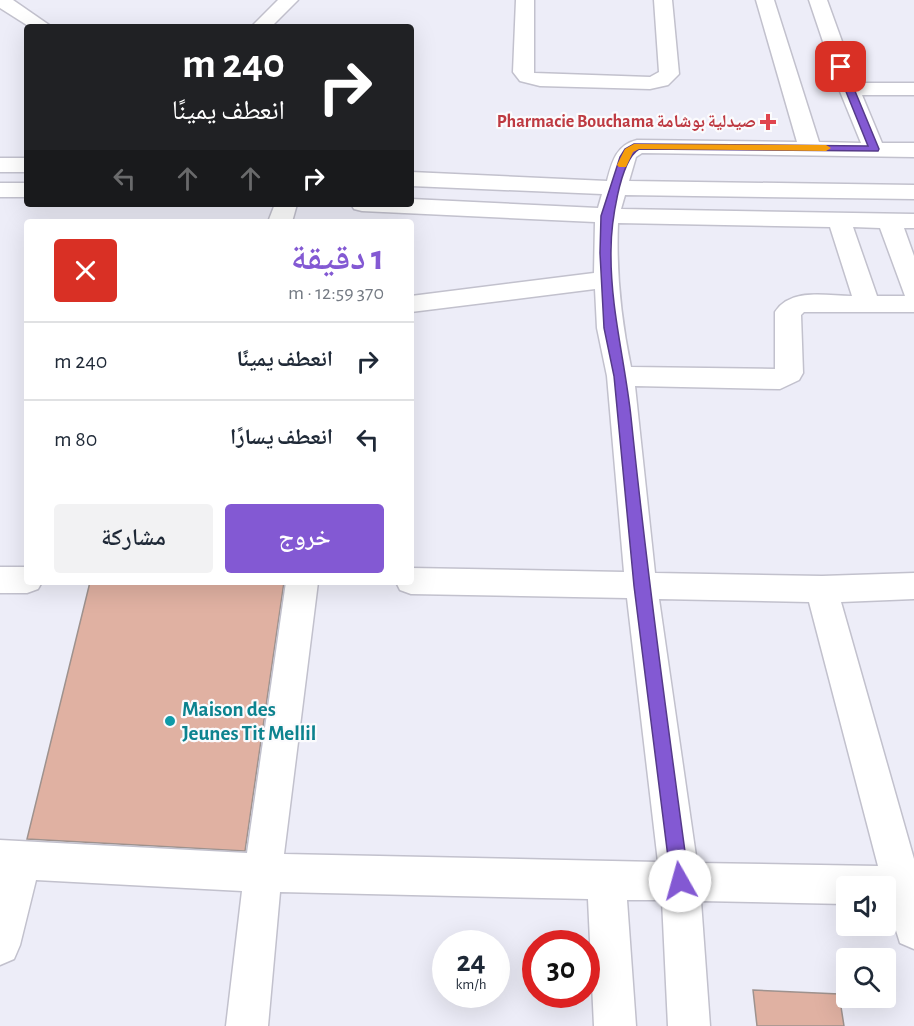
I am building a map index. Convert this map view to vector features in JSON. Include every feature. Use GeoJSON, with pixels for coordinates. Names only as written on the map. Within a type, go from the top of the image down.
{"type":"FeatureCollection","features":[{"type":"Feature","properties":{"kind":"street"},"geometry":{"type":"LineString","coordinates":[[263,24],[289,0]]}},
{"type":"Feature","properties":{"kind":"street"},"geometry":{"type":"LineString","coordinates":[[525,0],[523,72],[527,77],[540,80],[650,83],[661,81],[669,74],[663,0]]}},
{"type":"Feature","properties":{"kind":"street"},"geometry":{"type":"LineString","coordinates":[[765,0],[810,148]]}},
{"type":"Feature","properties":{"kind":"street"},"geometry":{"type":"LineString","coordinates":[[818,0],[849,89],[874,149]]}},
{"type":"Feature","properties":{"kind":"street"},"geometry":{"type":"LineString","coordinates":[[0,1],[38,24]]}},
{"type":"Feature","properties":{"kind":"street"},"geometry":{"type":"LineString","coordinates":[[849,89],[914,89]]}},
{"type":"Feature","properties":{"kind":"street"},"geometry":{"type":"LineString","coordinates":[[686,1025],[680,881],[641,586],[620,376],[610,328],[607,279],[611,202],[625,157],[637,146],[914,150]]}},
{"type":"Feature","properties":{"kind":"street"},"geometry":{"type":"LineString","coordinates":[[0,165],[24,165]]}},
{"type":"Feature","properties":{"kind":"street"},"geometry":{"type":"LineString","coordinates":[[414,179],[611,202],[839,220],[914,221]]}},
{"type":"Feature","properties":{"kind":"street"},"geometry":{"type":"LineString","coordinates":[[0,190],[24,190]]}},
{"type":"Feature","properties":{"kind":"street"},"geometry":{"type":"LineString","coordinates":[[414,204],[611,202],[914,192]]}},
{"type":"Feature","properties":{"kind":"street"},"geometry":{"type":"LineString","coordinates":[[839,220],[868,305]]}},
{"type":"Feature","properties":{"kind":"street"},"geometry":{"type":"LineString","coordinates":[[889,220],[914,290]]}},
{"type":"Feature","properties":{"kind":"street"},"geometry":{"type":"LineString","coordinates":[[414,304],[607,279]]}},
{"type":"Feature","properties":{"kind":"street"},"geometry":{"type":"LineString","coordinates":[[620,376],[780,379],[790,373],[788,312],[792,307],[798,304],[914,304]]}},
{"type":"Feature","properties":{"kind":"street"},"geometry":{"type":"LineString","coordinates":[[0,580],[24,580]]}},
{"type":"Feature","properties":{"kind":"street"},"geometry":{"type":"LineString","coordinates":[[414,581],[822,588],[914,586]]}},
{"type":"Feature","properties":{"kind":"street"},"geometry":{"type":"LineString","coordinates":[[247,1026],[263,873],[302,585]]}},
{"type":"Feature","properties":{"kind":"street"},"geometry":{"type":"LineString","coordinates":[[822,588],[914,929]]}},
{"type":"Feature","properties":{"kind":"street"},"geometry":{"type":"LineString","coordinates":[[0,945],[11,860],[263,873],[902,886]]}},
{"type":"Feature","properties":{"kind":"street"},"geometry":{"type":"LineString","coordinates":[[606,880],[615,1026]]}},
{"type":"Feature","properties":{"kind":"building","name":"Maison des Jeunes Tit Mellil"},"geometry":{"type":"Polygon","coordinates":[[[89,585],[284,585],[245,851],[27,839],[89,585]]]}},
{"type":"Feature","properties":{"kind":"building"},"geometry":{"type":"Polygon","coordinates":[[[753,990],[836,994],[836,1008],[841,1008],[844,1026],[757,1026],[753,990]]]}},
{"type":"Feature","properties":{"kind":"slow traffic"},"geometry":{"type":"LineString","coordinates":[[622,165],[629,151],[637,146],[826,148]]}},
{"type":"Feature","properties":{"kind":"place","name":"Pharmacie Bouchama صيدلية بوشامة"},"geometry":{"type":"Point","coordinates":[768,122]}},
{"type":"Feature","properties":{"kind":"place","name":"Maison des Jeunes Tit Mellil"},"geometry":{"type":"Point","coordinates":[170,721]}},
{"type":"Feature","properties":{"kind":"route"},"geometry":{"type":"LineString","coordinates":[[680,881],[641,586],[620,376],[610,328],[605,253],[606,216],[625,157],[633,147],[670,145],[874,149],[841,67]]}}]}
